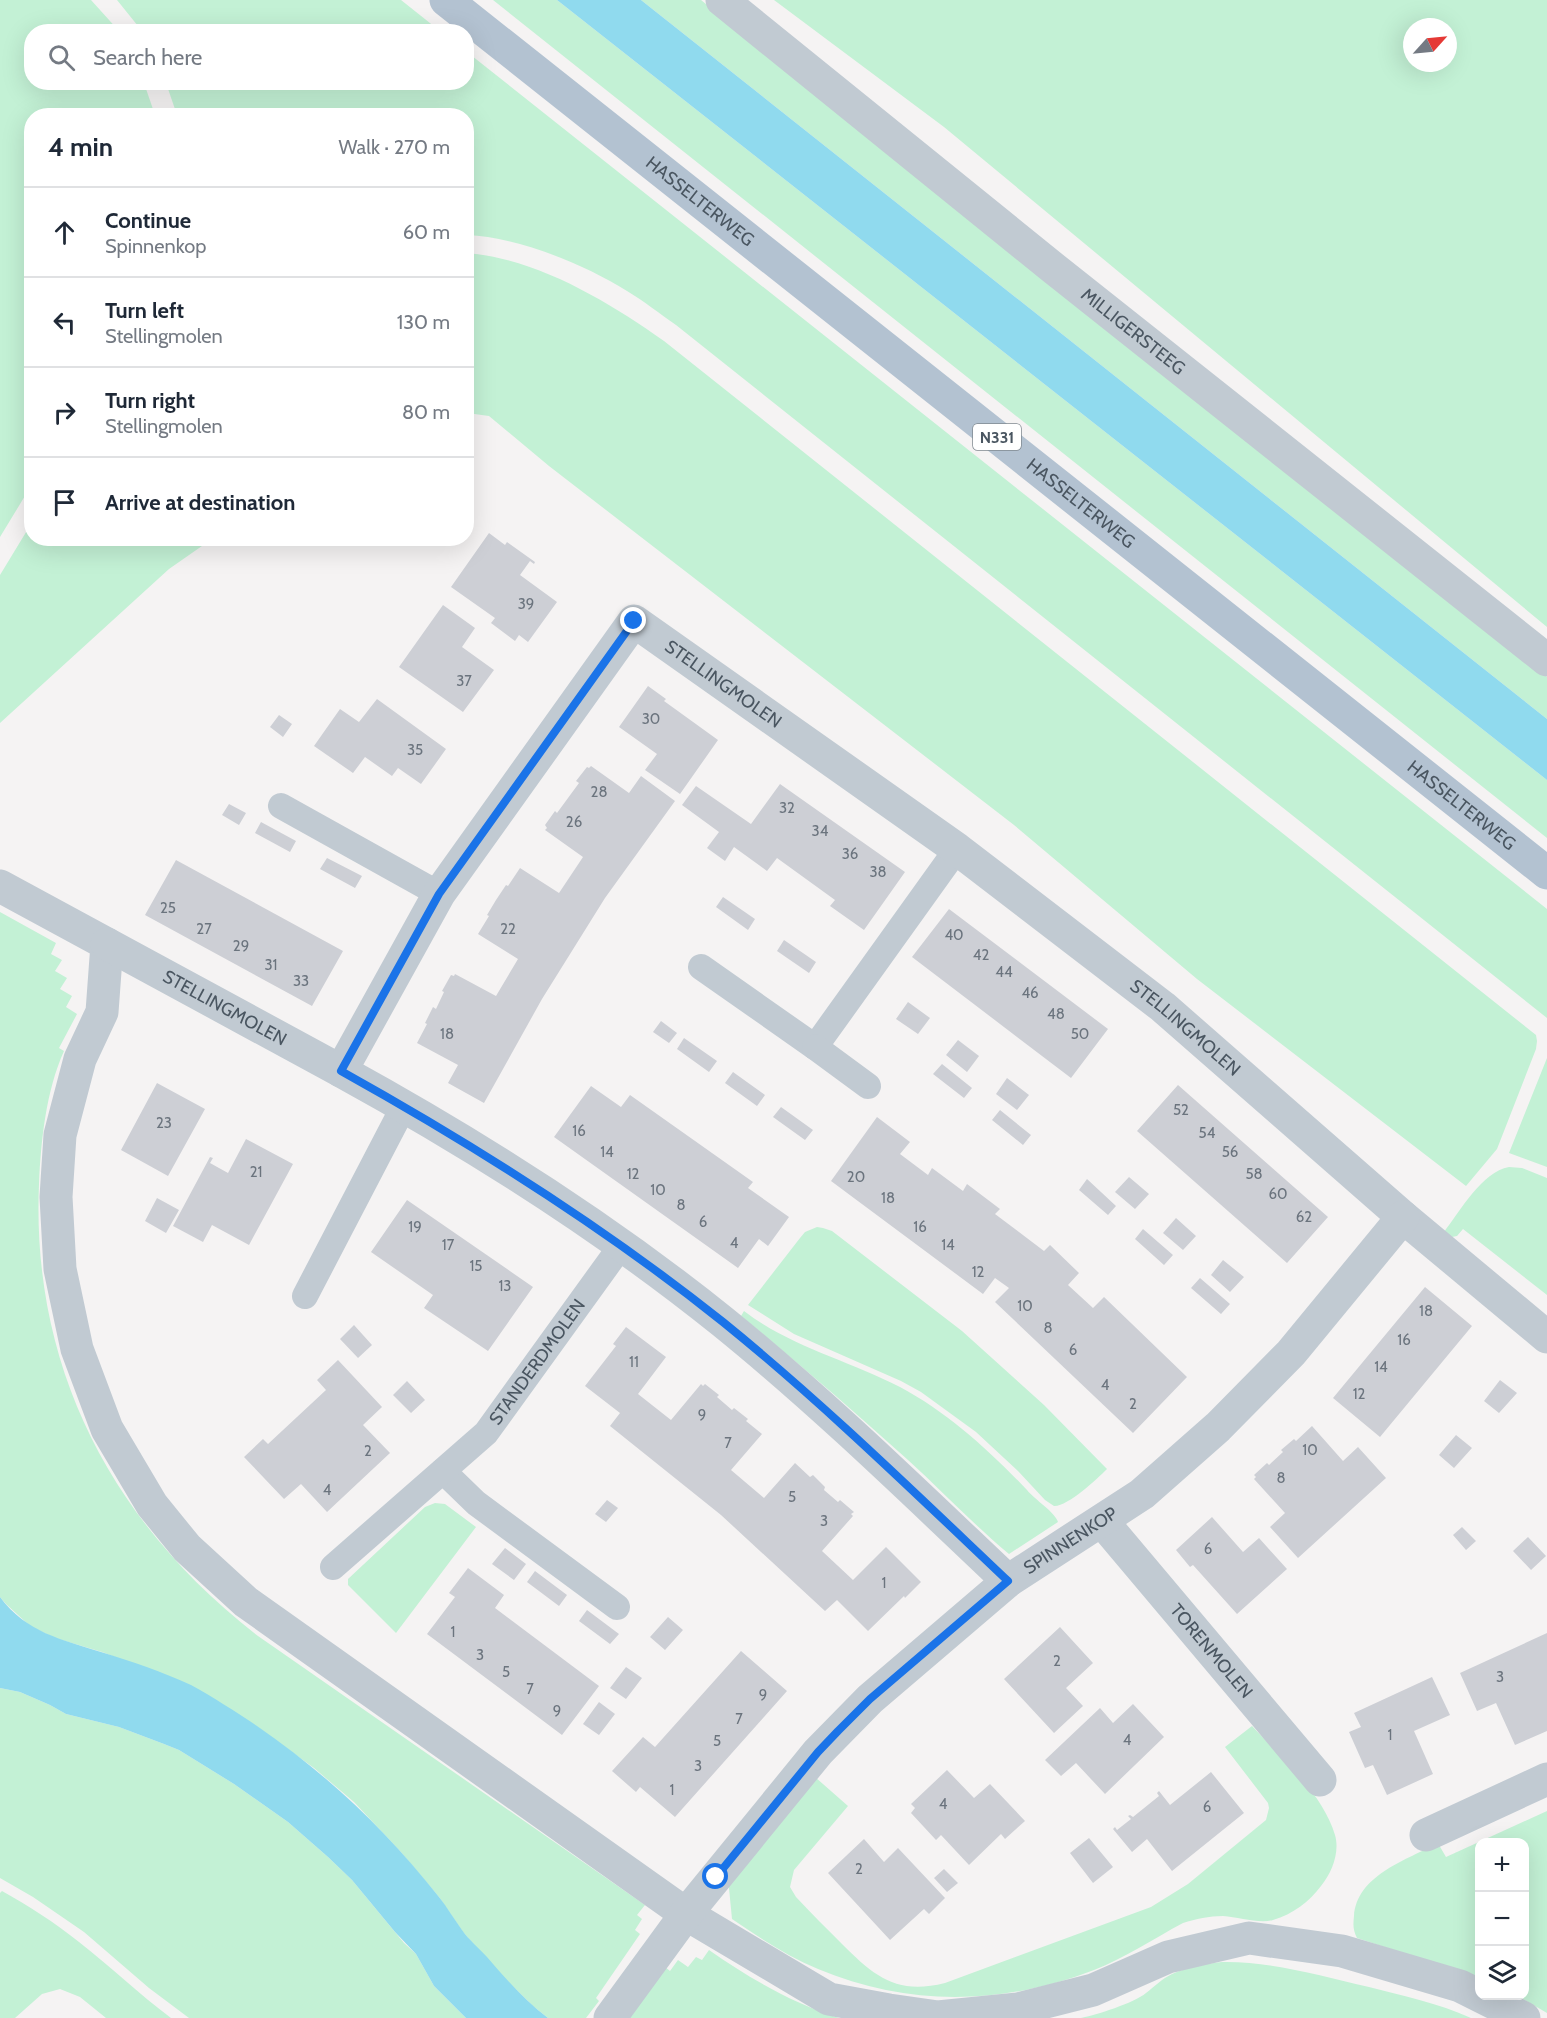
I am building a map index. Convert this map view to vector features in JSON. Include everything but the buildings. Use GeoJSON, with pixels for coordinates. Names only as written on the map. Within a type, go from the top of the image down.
{"type":"FeatureCollection","features":[{"type":"Feature","properties":{"kind":"main road","name":"HASSELTERWEG"},"geometry":{"type":"LineString","coordinates":[[446,0],[1547,873]]}},
{"type":"Feature","properties":{"kind":"street","name":"MILLIGERSTEEG"},"geometry":{"type":"LineString","coordinates":[[722,0],[1052,267],[1547,660]]}},
{"type":"Feature","properties":{"kind":"street","name":"STELLINGMOLEN"},"geometry":{"type":"LineString","coordinates":[[341,1071],[439,894],[634,621],[957,849],[1163,1006],[1403,1217]]}},
{"type":"Feature","properties":{"kind":"street","name":"STELLINGMOLEN"},"geometry":{"type":"LineString","coordinates":[[0,886],[404,1106],[525,1180],[621,1246],[722,1322],[834,1418],[1008,1581]]}},
{"type":"Feature","properties":{"kind":"street"},"geometry":{"type":"LineString","coordinates":[[108,944],[102,1012],[80,1059],[60,1135],[56,1197],[60,1269],[74,1337],[107,1430],[152,1505],[187,1548],[246,1602],[686,1914],[829,1999],[938,2017],[1018,2009],[1093,1990],[1168,1957],[1249,1938],[1342,1951],[1460,1986],[1524,2018]]}},
{"type":"Feature","properties":{"kind":"street"},"geometry":{"type":"LineString","coordinates":[[1403,1217],[1547,1337]]}},
{"type":"Feature","properties":{"kind":"street","name":"SPINNENKOP"},"geometry":{"type":"LineString","coordinates":[[610,2018],[686,1914],[818,1752],[838,1731],[870,1699],[1008,1581],[1142,1494],[1218,1427],[1291,1353],[1403,1217]]}},
{"type":"Feature","properties":{"kind":"street","name":"TORENMOLEN"},"geometry":{"type":"LineString","coordinates":[[1102,1521],[1320,1780]]}},
{"type":"Feature","properties":{"kind":"street"},"geometry":{"type":"LineString","coordinates":[[1426,1835],[1547,1779]]}},
{"type":"Feature","properties":{"kind":"lane"},"geometry":{"type":"LineString","coordinates":[[281,806],[439,894]]}},
{"type":"Feature","properties":{"kind":"lane"},"geometry":{"type":"LineString","coordinates":[[815,1047],[957,849]]}},
{"type":"Feature","properties":{"kind":"lane"},"geometry":{"type":"LineString","coordinates":[[701,967],[868,1086]]}},
{"type":"Feature","properties":{"kind":"lane"},"geometry":{"type":"LineString","coordinates":[[305,1296],[404,1106]]}},
{"type":"Feature","properties":{"kind":"lane","name":"STANDERDMOLEN"},"geometry":{"type":"LineString","coordinates":[[333,1567],[486,1433],[621,1246]]}},
{"type":"Feature","properties":{"kind":"lane"},"geometry":{"type":"LineString","coordinates":[[443,1471],[476,1503],[617,1607]]}},
{"type":"Feature","properties":{"kind":"green space"},"geometry":{"type":"Polygon","coordinates":[[[0,0],[91,0],[113,24],[24,24],[24,90],[146,90],[153,108],[24,108],[24,498],[0,537],[0,0]]]}},
{"type":"Feature","properties":{"kind":"green space"},"geometry":{"type":"Polygon","coordinates":[[[117,0],[401,0],[431,24],[136,24],[117,0]]]}},
{"type":"Feature","properties":{"kind":"green space"},"geometry":{"type":"Polygon","coordinates":[[[493,0],[557,0],[1547,780],[1547,838],[493,0]]]}},
{"type":"Feature","properties":{"kind":"green space"},"geometry":{"type":"Polygon","coordinates":[[[641,0],[701,0],[1043,277],[1547,677],[1547,719],[641,0]]]}},
{"type":"Feature","properties":{"kind":"green space"},"geometry":{"type":"Polygon","coordinates":[[[774,0],[1547,0],[1547,627],[944,127],[774,0]]]}},
{"type":"Feature","properties":{"kind":"green space"},"geometry":{"type":"Polygon","coordinates":[[[474,58],[1547,909],[1547,1018],[646,303],[610,281],[571,262],[528,246],[474,236],[474,108],[175,108],[168,90],[474,90],[474,58]]]}},
{"type":"Feature","properties":{"kind":"green space"},"geometry":{"type":"Polygon","coordinates":[[[474,254],[520,264],[571,284],[619,311],[664,341],[1536,1035],[1536,1049],[1497,1149],[1466,1186],[1197,979],[1014,825],[549,466],[489,416],[474,414],[474,254]]]}},
{"type":"Feature","properties":{"kind":"green space"},"geometry":{"type":"Polygon","coordinates":[[[24,536],[24,546],[202,546],[169,569],[0,723],[0,575],[24,536]]]}},
{"type":"Feature","properties":{"kind":"green space"},"geometry":{"type":"Polygon","coordinates":[[[0,912],[56,943],[51,954],[62,960],[55,971],[67,978],[60,989],[72,996],[66,1007],[77,1014],[59,1048],[64,1051],[53,1082],[46,1116],[39,1184],[40,1252],[49,1317],[67,1379],[91,1437],[123,1493],[161,1544],[207,1592],[258,1636],[645,1905],[637,1915],[642,1919],[635,1930],[640,1934],[596,1998],[599,2001],[586,2018],[548,2018],[533,2006],[499,1973],[463,1932],[439,1897],[354,1802],[314,1768],[256,1726],[191,1686],[102,1652],[55,1638],[30,1626],[0,1597],[0,912]]]}},
{"type":"Feature","properties":{"kind":"green space"},"geometry":{"type":"Polygon","coordinates":[[[1547,1058],[1547,1167],[1509,1153],[1547,1058]]]}},
{"type":"Feature","properties":{"kind":"green space"},"geometry":{"type":"Polygon","coordinates":[[[1509,1167],[1522,1168],[1547,1178],[1547,1295],[1463,1229],[1457,1236],[1452,1237],[1444,1232],[1481,1184],[1499,1170],[1509,1167]]]}},
{"type":"Feature","properties":{"kind":"green space"},"geometry":{"type":"Polygon","coordinates":[[[817,1227],[832,1231],[962,1331],[1044,1405],[1107,1469],[1074,1497],[1054,1506],[1045,1500],[976,1432],[921,1392],[794,1334],[748,1305],[805,1232],[817,1227]]]}},
{"type":"Feature","properties":{"kind":"green space"},"geometry":{"type":"Polygon","coordinates":[[[744,1311],[800,1344],[880,1377],[934,1408],[983,1447],[1049,1510],[1058,1522],[1009,1554],[867,1423],[741,1316],[744,1311]]]}},
{"type":"Feature","properties":{"kind":"green space"},"geometry":{"type":"Polygon","coordinates":[[[435,1503],[445,1504],[476,1527],[396,1633],[348,1585],[348,1579],[425,1507],[435,1503]]]}},
{"type":"Feature","properties":{"kind":"green space"},"geometry":{"type":"Polygon","coordinates":[[[0,1688],[20,1692],[66,1714],[119,1727],[179,1750],[234,1784],[288,1822],[352,1880],[404,1943],[416,1954],[434,1986],[466,2018],[189,2018],[149,1988],[84,1932],[33,1897],[0,1878],[0,1688]]]}},
{"type":"Feature","properties":{"kind":"green space"},"geometry":{"type":"Polygon","coordinates":[[[1252,1726],[1311,1791],[1329,1820],[1336,1842],[1334,1862],[1325,1881],[1306,1902],[1294,1911],[1273,1920],[1218,1916],[1193,1920],[1183,1923],[1105,1965],[1060,1982],[1026,1990],[956,1997],[886,1990],[852,1981],[795,1958],[732,1919],[728,1878],[815,1777],[848,1806],[794,1870],[790,1887],[796,1897],[865,1966],[900,1985],[913,1987],[945,1983],[1151,1907],[1188,1884],[1266,1820],[1268,1803],[1225,1747],[1252,1726]]]}},
{"type":"Feature","properties":{"kind":"green space"},"geometry":{"type":"Polygon","coordinates":[[[1547,1811],[1547,2013],[1525,2000],[1529,2000],[1529,1838],[1488,1838],[1547,1811]]]}},
{"type":"Feature","properties":{"kind":"green space"},"geometry":{"type":"Polygon","coordinates":[[[1475,1844],[1475,1977],[1357,1938],[1353,1925],[1357,1902],[1364,1890],[1384,1871],[1434,1845],[1439,1845],[1446,1857],[1475,1844]]]}},
{"type":"Feature","properties":{"kind":"green space"},"geometry":{"type":"Polygon","coordinates":[[[2,1891],[70,1935],[171,2018],[106,2018],[80,1997],[60,1989],[42,1994],[15,2018],[0,2018],[0,1893],[2,1891]]]}},
{"type":"Feature","properties":{"kind":"green space"},"geometry":{"type":"Polygon","coordinates":[[[709,1950],[771,1989],[839,2018],[629,2018],[665,1967],[670,1971],[678,1960],[688,1967],[696,1957],[702,1960],[709,1950]]]}},
{"type":"Feature","properties":{"kind":"green space"},"geometry":{"type":"Polygon","coordinates":[[[1222,1962],[1259,1964],[1314,1974],[1420,2000],[1471,2018],[1081,2018],[1133,2001],[1172,1974],[1197,1966],[1222,1962]]]}},
{"type":"Feature","properties":{"kind":"water"},"geometry":{"type":"Polygon","coordinates":[[[557,0],[641,0],[1547,719],[1547,780],[557,0]]]}},
{"type":"Feature","properties":{"kind":"water"},"geometry":{"type":"Polygon","coordinates":[[[0,1597],[10,1609],[33,1627],[191,1685],[283,1744],[377,1826],[419,1872],[468,1937],[516,1989],[548,2018],[466,2018],[434,1986],[416,1954],[352,1880],[288,1822],[234,1784],[179,1750],[119,1727],[66,1714],[20,1692],[0,1688],[0,1597]]]}},
{"type":"Feature","properties":{"kind":"route"},"geometry":{"type":"LineString","coordinates":[[634,621],[439,894],[341,1071],[404,1106],[525,1180],[621,1246],[722,1322],[834,1418],[1008,1581],[870,1699],[838,1731],[818,1752],[716,1877]]}}]}
